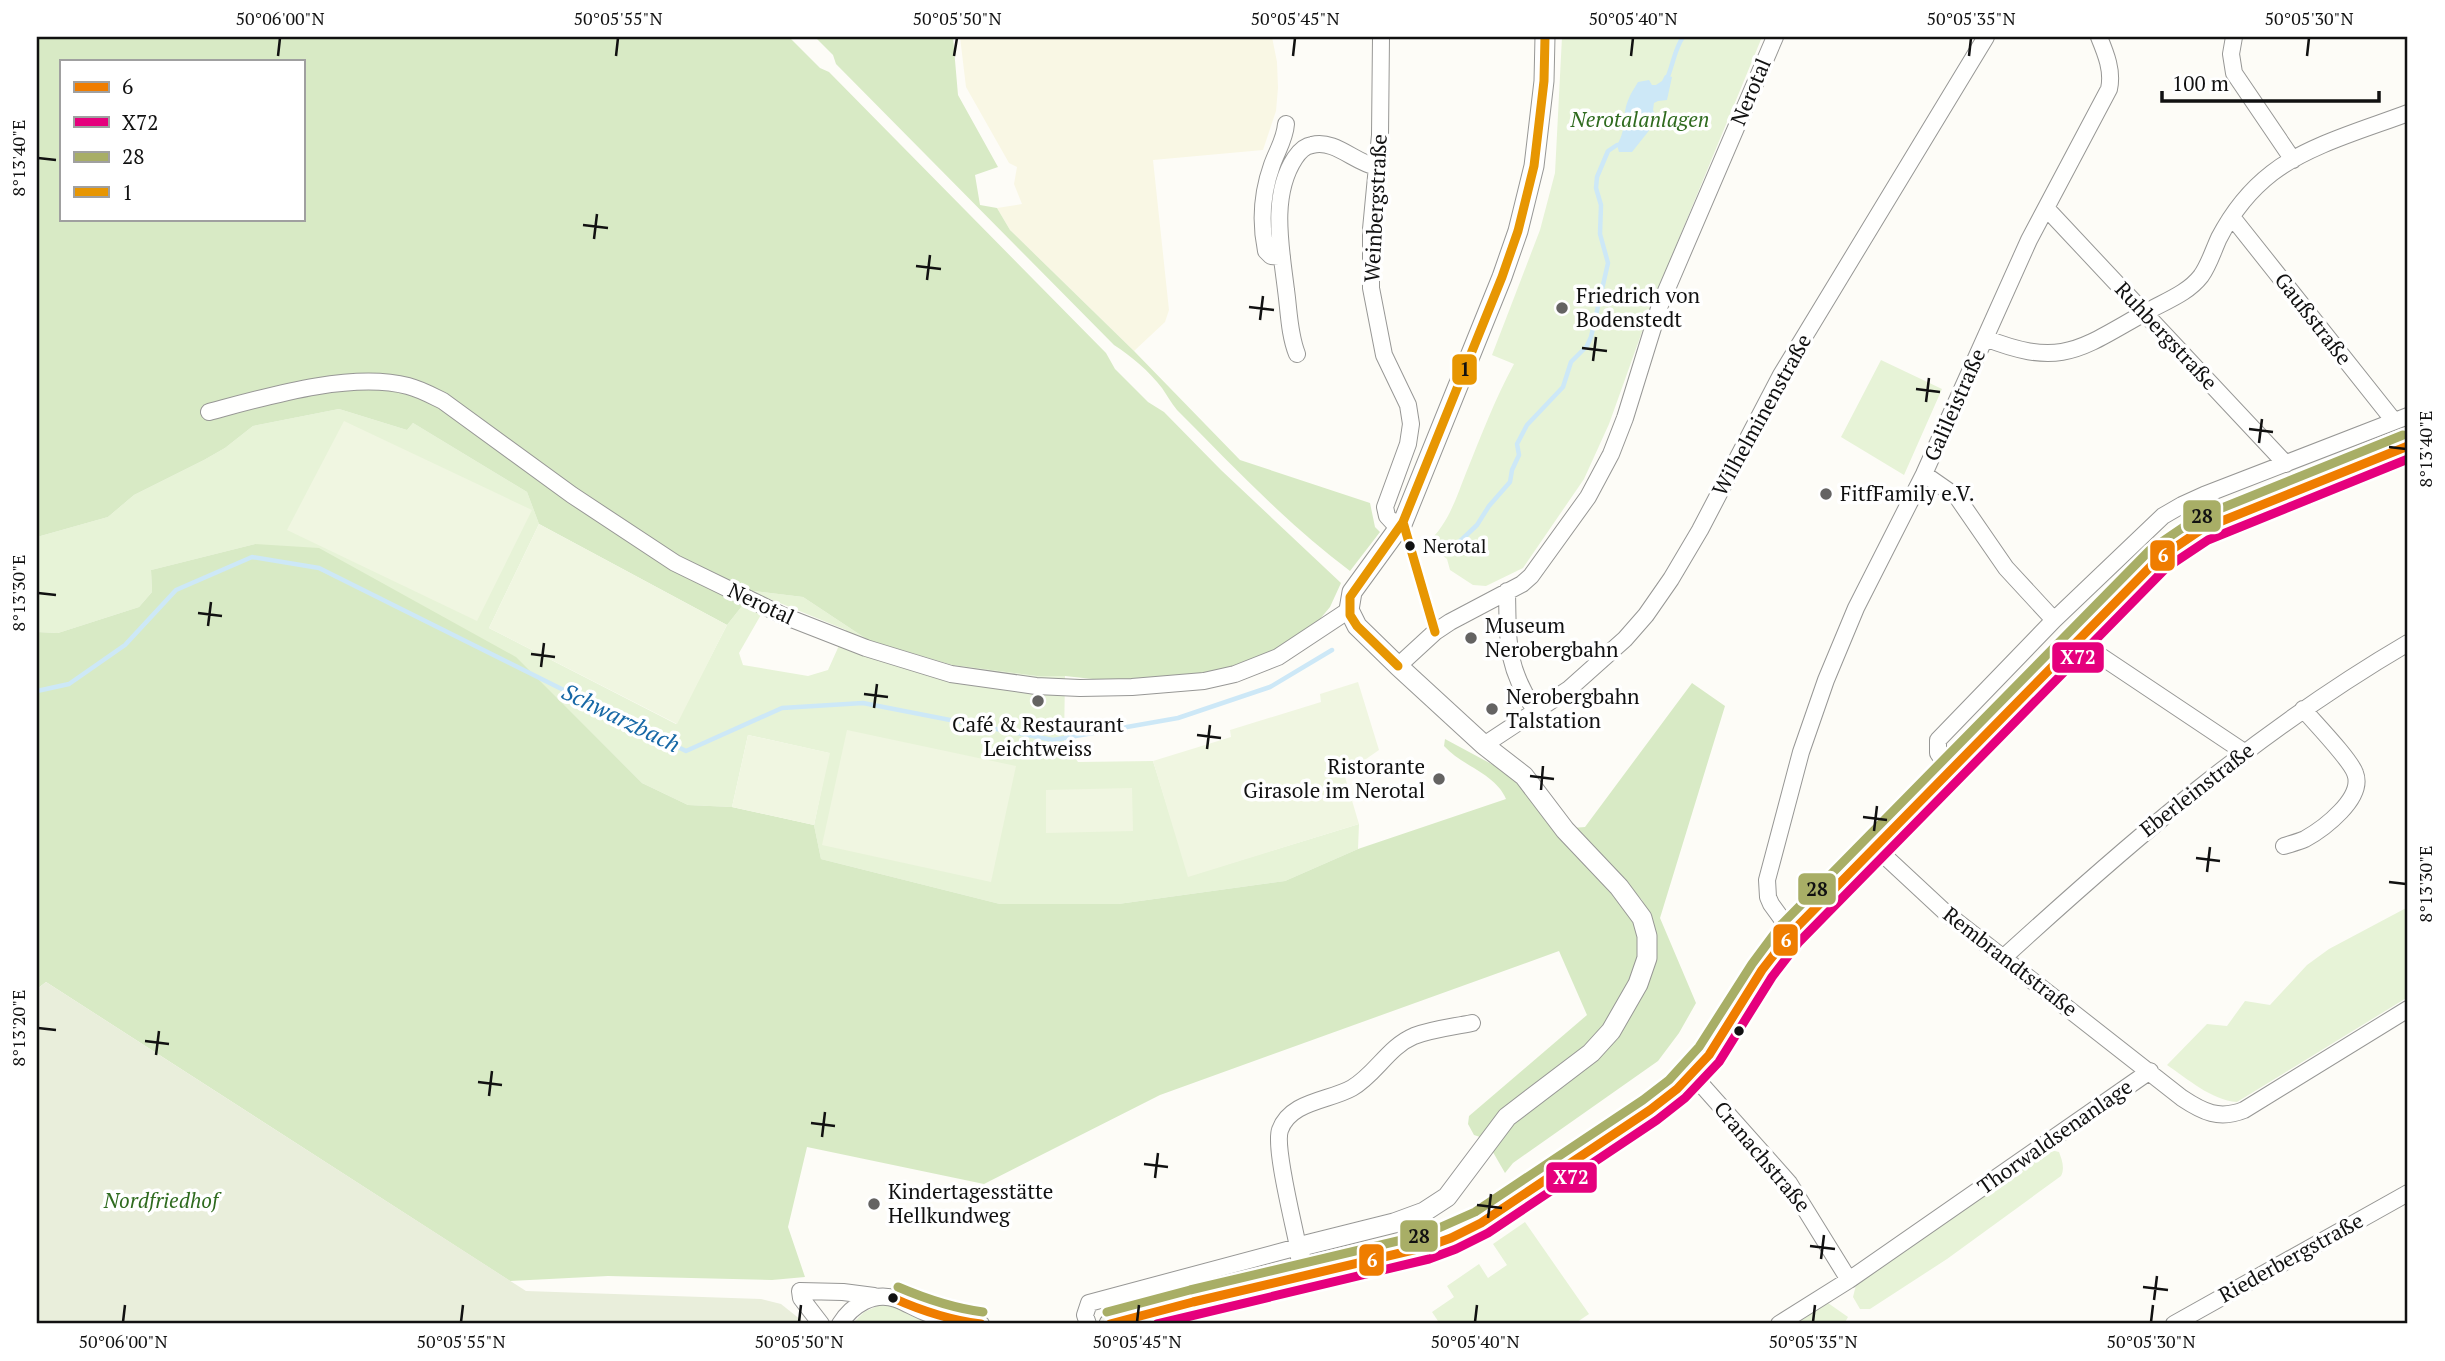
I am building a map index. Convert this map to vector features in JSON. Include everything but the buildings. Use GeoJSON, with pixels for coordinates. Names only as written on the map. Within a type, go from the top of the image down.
{"type":"FeatureCollection","features":[{"type":"Feature","properties":{"kind":"main road"},"geometry":{"type":"LineString","coordinates":[[1110,1324],[1426,1247],[1466,1231],[1495,1214],[1650,1110],[1692,1074],[1709,1055],[1762,970],[1791,933],[2158,559],[2202,528],[2408,446]]}},
{"type":"Feature","properties":{"kind":"street","name":"Weinbergstraße"},"geometry":{"type":"LineString","coordinates":[[1381,37],[1382,99],[1370,246],[1371,288],[1384,355],[1408,405],[1411,424],[1408,444],[1385,507],[1387,516],[1399,529]]}},
{"type":"Feature","properties":{"kind":"street"},"geometry":{"type":"LineString","coordinates":[[1088,1324],[1085,1315],[1089,1303],[1394,1223],[1436,1206],[1458,1185],[1507,1118],[1599,1045],[1611,1031],[1643,972],[1647,958],[1647,936],[1642,918],[1619,887],[1565,830],[1524,776],[1484,745],[1398,666],[1357,626],[1349,610],[1350,597],[1356,586],[1399,529],[1497,288],[1523,214],[1537,148],[1544,81],[1545,37]]}},
{"type":"Feature","properties":{"kind":"street","name":"Nerotal"},"geometry":{"type":"LineString","coordinates":[[1398,666],[1450,622],[1522,584],[1542,564],[1600,476],[1625,418],[1660,305],[1775,37]]}},
{"type":"Feature","properties":{"kind":"street","name":"Wilhelminenstraße"},"geometry":{"type":"LineString","coordinates":[[1484,745],[1569,689],[1625,639],[1646,615],[1700,530],[1781,375],[1986,37]]}},
{"type":"Feature","properties":{"kind":"street","name":"Galileistraße"},"geometry":{"type":"LineString","coordinates":[[1791,933],[1771,904],[1767,888],[1770,863],[1787,798],[1813,714],[1843,637],[1924,474],[2029,240],[2109,89],[2108,59],[2099,37]]}},
{"type":"Feature","properties":{"kind":"street"},"geometry":{"type":"LineString","coordinates":[[2234,37],[2231,54],[2234,73],[2292,160]]}},
{"type":"Feature","properties":{"kind":"street"},"geometry":{"type":"LineString","coordinates":[[1985,338],[2023,352],[2043,354],[2061,353],[2094,341],[2192,287],[2207,267],[2232,217],[2253,190],[2273,172],[2292,160],[2408,113]]}},
{"type":"Feature","properties":{"kind":"street"},"geometry":{"type":"LineString","coordinates":[[1282,257],[1272,256],[1266,251],[1263,202],[1268,177],[1286,124]]}},
{"type":"Feature","properties":{"kind":"street"},"geometry":{"type":"LineString","coordinates":[[1297,354],[1292,339],[1280,222],[1283,187],[1291,165],[1306,146],[1314,144],[1329,146],[1364,164],[1377,167]]}},
{"type":"Feature","properties":{"kind":"street","name":"Ruhbergstraße"},"geometry":{"type":"LineString","coordinates":[[2046,208],[2286,464]]}},
{"type":"Feature","properties":{"kind":"street","name":"Gaußstraße"},"geometry":{"type":"LineString","coordinates":[[2232,217],[2401,418]]}},
{"type":"Feature","properties":{"kind":"street","name":"Nerotal"},"geometry":{"type":"LineString","coordinates":[[209,412],[308,388],[355,382],[383,382],[425,392],[443,401],[572,495],[675,563],[785,616],[866,648],[951,674],[1036,686],[1080,688],[1132,687],[1220,678],[1254,668],[1278,657],[1349,610]]}},
{"type":"Feature","properties":{"kind":"street"},"geometry":{"type":"LineString","coordinates":[[1950,771],[1938,753],[1938,740],[2054,620],[2163,516],[2182,505],[2401,418]]}},
{"type":"Feature","properties":{"kind":"street"},"geometry":{"type":"LineString","coordinates":[[1924,474],[1957,497],[2006,569],[2054,620]]}},
{"type":"Feature","properties":{"kind":"street"},"geometry":{"type":"LineString","coordinates":[[1507,592],[1510,660],[1521,691],[1536,712]]}},
{"type":"Feature","properties":{"kind":"street"},"geometry":{"type":"LineString","coordinates":[[2078,641],[2244,752]]}},
{"type":"Feature","properties":{"kind":"street","name":"Eberleinstraße"},"geometry":{"type":"LineString","coordinates":[[2003,958],[2152,824],[2244,752],[2303,709],[2408,643]]}},
{"type":"Feature","properties":{"kind":"street"},"geometry":{"type":"LineString","coordinates":[[2284,846],[2303,840],[2338,815],[2348,803],[2357,782],[2353,770],[2303,709]]}},
{"type":"Feature","properties":{"kind":"street","name":"Rembrandtstraße"},"geometry":{"type":"LineString","coordinates":[[1875,847],[1946,914],[2150,1072]]}},
{"type":"Feature","properties":{"kind":"street","name":"Thorwaldsenanlage"},"geometry":{"type":"LineString","coordinates":[[1779,1324],[1849,1280],[2150,1072],[2202,1111],[2218,1116],[2235,1114],[2408,1009]]}},
{"type":"Feature","properties":{"kind":"street"},"geometry":{"type":"LineString","coordinates":[[1305,1275],[1279,1148],[1280,1130],[1285,1121],[1299,1108],[1353,1087],[1406,1040],[1430,1031],[1472,1023]]}},
{"type":"Feature","properties":{"kind":"street","name":"Cranachstraße"},"geometry":{"type":"LineString","coordinates":[[1692,1074],[1799,1197],[1849,1280]]}},
{"type":"Feature","properties":{"kind":"street","name":"Riederbergstraße"},"geometry":{"type":"LineString","coordinates":[[2174,1324],[2408,1193]]}},
{"type":"Feature","properties":{"kind":"street"},"geometry":{"type":"LineString","coordinates":[[821,1324],[801,1298],[800,1290],[893,1298],[952,1320],[981,1324]]}},
{"type":"Feature","properties":{"kind":"street"},"geometry":{"type":"LineString","coordinates":[[840,1324],[859,1304],[880,1297]]}},
{"type":"Feature","properties":{"kind":"shaded area"},"geometry":{"type":"Polygon","coordinates":[[[960,37],[1272,37],[1278,88],[1276,111],[1263,150],[1153,160],[1169,310],[1165,322],[1134,351],[1010,230],[997,208],[1022,204],[1014,184],[1017,167],[1009,163],[966,87],[960,37]]]}},
{"type":"Feature","properties":{"kind":"green space"},"geometry":{"type":"Polygon","coordinates":[[[37,37],[789,37],[820,68],[829,72],[1106,353],[1115,369],[1148,402],[1164,412],[1221,470],[1341,583],[1330,607],[1320,619],[1270,657],[1222,673],[1111,681],[1037,676],[952,665],[868,640],[803,597],[754,591],[727,625],[539,524],[527,492],[413,423],[407,430],[339,409],[253,426],[225,448],[134,495],[108,517],[37,537],[37,37]]]}},
{"type":"Feature","properties":{"kind":"green space"},"geometry":{"type":"Polygon","coordinates":[[[815,37],[953,37],[958,95],[998,167],[975,175],[980,205],[997,208],[1010,230],[1134,351],[1240,460],[1370,503],[1375,527],[1380,532],[1350,571],[1304,534],[1240,473],[1177,410],[1151,376],[1114,345],[836,64],[833,55],[815,37]]]}},
{"type":"Feature","properties":{"kind":"green space","name":"Nerotalanlagen"},"geometry":{"type":"Polygon","coordinates":[[[1562,37],[1762,37],[1652,304],[1609,424],[1584,479],[1523,568],[1486,586],[1473,585],[1450,570],[1447,559],[1427,543],[1441,528],[1451,511],[1514,364],[1492,355],[1540,230],[1555,173],[1562,37]]]}},
{"type":"Feature","properties":{"kind":"green space"},"geometry":{"type":"Polygon","coordinates":[[[1881,360],[1942,389],[1904,475],[1841,437],[1881,360]]]}},
{"type":"Feature","properties":{"kind":"green space"},"geometry":{"type":"Polygon","coordinates":[[[339,409],[407,430],[413,423],[527,492],[539,524],[489,628],[676,724],[727,625],[754,591],[803,597],[868,640],[952,665],[1037,676],[1065,676],[1064,742],[1078,762],[1153,761],[1189,876],[1359,824],[1358,849],[1285,881],[1118,904],[1000,904],[821,859],[814,825],[829,753],[748,735],[732,807],[688,805],[642,783],[515,657],[255,544],[151,570],[152,592],[139,607],[58,633],[37,632],[37,537],[108,517],[134,495],[225,448],[253,426],[339,409]],[[770,599],[739,653],[743,665],[808,676],[828,670],[846,630],[770,599]]]}},
{"type":"Feature","properties":{"kind":"green space"},"geometry":{"type":"Polygon","coordinates":[[[344,421],[532,510],[477,621],[287,530],[344,421]]]}},
{"type":"Feature","properties":{"kind":"green space"},"geometry":{"type":"Polygon","coordinates":[[[539,524],[727,625],[677,724],[489,628],[539,524]]]}},
{"type":"Feature","properties":{"kind":"green space"},"geometry":{"type":"Polygon","coordinates":[[[255,544],[319,548],[516,657],[642,783],[688,805],[732,807],[814,825],[821,859],[1000,904],[1118,904],[1285,881],[1358,849],[1506,799],[1495,783],[1451,753],[1444,746],[1445,739],[1497,767],[1531,796],[1637,920],[1640,965],[1605,1030],[1483,1138],[1474,1135],[1468,1124],[1469,1116],[1587,1015],[1559,951],[1160,1095],[984,1184],[807,1147],[788,1227],[805,1277],[772,1280],[608,1276],[510,1281],[46,982],[37,989],[37,632],[58,633],[139,607],[152,592],[151,570],[255,544]]]}},
{"type":"Feature","properties":{"kind":"green space"},"geometry":{"type":"Polygon","coordinates":[[[1358,682],[1379,750],[1366,759],[1342,767],[1359,824],[1188,877],[1153,761],[1231,737],[1230,730],[1321,702],[1320,694],[1358,682]]]}},
{"type":"Feature","properties":{"kind":"green space"},"geometry":{"type":"Polygon","coordinates":[[[1692,683],[1725,706],[1660,918],[1696,1003],[1679,1033],[1658,1061],[1513,1163],[1505,1173],[1490,1147],[1524,1107],[1602,1050],[1652,924],[1642,900],[1573,828],[1585,827],[1692,683]]]}},
{"type":"Feature","properties":{"kind":"green space"},"geometry":{"type":"Polygon","coordinates":[[[847,730],[1016,766],[991,882],[822,845],[847,730]]]}},
{"type":"Feature","properties":{"kind":"green space"},"geometry":{"type":"Polygon","coordinates":[[[748,735],[830,753],[814,825],[732,807],[748,735]]]}},
{"type":"Feature","properties":{"kind":"green space"},"geometry":{"type":"Polygon","coordinates":[[[1132,788],[1133,831],[1046,833],[1046,790],[1132,788]]]}},
{"type":"Feature","properties":{"kind":"green space"},"geometry":{"type":"Polygon","coordinates":[[[2408,907],[2408,997],[2237,1102],[2209,1093],[2167,1065],[2207,1024],[2227,1026],[2245,1001],[2270,1005],[2307,965],[2329,949],[2408,907]]]}},
{"type":"Feature","properties":{"kind":"green space","name":"Nordfriedhof"},"geometry":{"type":"Polygon","coordinates":[[[46,982],[526,1291],[761,1299],[781,1304],[806,1324],[37,1324],[37,989],[46,982]]]}},
{"type":"Feature","properties":{"kind":"green space"},"geometry":{"type":"Polygon","coordinates":[[[2051,1150],[2059,1152],[2063,1167],[2061,1176],[1947,1259],[1870,1309],[1860,1309],[1853,1297],[1856,1285],[2051,1150]]]}},
{"type":"Feature","properties":{"kind":"green space"},"geometry":{"type":"Polygon","coordinates":[[[1525,1222],[1589,1314],[1574,1324],[1440,1324],[1432,1312],[1454,1297],[1447,1286],[1479,1264],[1488,1278],[1507,1265],[1493,1244],[1525,1222]]]}},
{"type":"Feature","properties":{"kind":"green space"},"geometry":{"type":"Polygon","coordinates":[[[1828,1303],[1848,1317],[1844,1324],[1794,1324],[1828,1303]]]}},
{"type":"Feature","properties":{"kind":"green space"},"geometry":{"type":"Polygon","coordinates":[[[882,1304],[941,1324],[852,1324],[864,1312],[882,1304]]]}},
{"type":"Feature","properties":{"kind":"water"},"geometry":{"type":"Polygon","coordinates":[[[1665,75],[1672,77],[1667,100],[1654,103],[1653,110],[1657,119],[1655,123],[1632,152],[1619,152],[1617,145],[1633,90],[1638,82],[1649,80],[1652,85],[1656,85],[1665,75]]]}},
{"type":"Feature","properties":{"kind":"waterway","name":"Schwarzbach"},"geometry":{"type":"LineString","coordinates":[[1666,81],[1683,37]]}},
{"type":"Feature","properties":{"kind":"waterway","name":"Schwarzbach"},"geometry":{"type":"LineString","coordinates":[[1455,546],[1477,525],[1510,482],[1519,455],[1517,444],[1527,425],[1563,387],[1571,362],[1587,346],[1591,337],[1608,263],[1600,234],[1601,205],[1596,188],[1597,177],[1608,151],[1617,145],[1623,145]]}},
{"type":"Feature","properties":{"kind":"waterway","name":"Schwarzbach"},"geometry":{"type":"LineString","coordinates":[[37,691],[69,684],[125,645],[176,590],[252,557],[319,568],[686,751],[782,708],[863,703],[1053,740],[1178,718],[1270,687],[1332,650]]}},
{"type":"Feature","properties":{"kind":"transit line","name":"1"},"geometry":{"type":"LineString","coordinates":[[1398,666],[1357,626],[1350,615],[1350,597],[1403,522],[1502,277],[1518,231],[1534,166],[1544,81],[1545,37]]}},
{"type":"Feature","properties":{"kind":"transit line","name":"28"},"geometry":{"type":"LineString","coordinates":[[1107,1312],[1423,1235],[1475,1212],[1643,1100],[1669,1080],[1699,1047],[1752,964],[1781,925],[2150,550],[2197,518],[2403,435]]}},
{"type":"Feature","properties":{"kind":"transit line","name":"6"},"geometry":{"type":"LineString","coordinates":[[1110,1324],[1426,1247],[1451,1238],[1481,1223],[1650,1110],[1677,1089],[1709,1055],[1762,970],[1790,934],[2158,559],[2202,529],[2408,446]]}},
{"type":"Feature","properties":{"kind":"transit line","name":"X72"},"geometry":{"type":"LineString","coordinates":[[1157,1324],[1429,1259],[1456,1249],[1488,1233],[1657,1120],[1685,1098],[1719,1062],[1772,977],[1799,942],[2166,568],[2208,540],[2408,459]]}},
{"type":"Feature","properties":{"kind":"transit line","name":"1"},"geometry":{"type":"LineString","coordinates":[[1403,522],[1435,632]]}},
{"type":"Feature","properties":{"kind":"transit line","name":"28"},"geometry":{"type":"LineString","coordinates":[[898,1287],[939,1302],[983,1312]]}},
{"type":"Feature","properties":{"kind":"transit line","name":"6"},"geometry":{"type":"LineString","coordinates":[[893,1298],[936,1314],[981,1324]]}},
{"type":"Feature","properties":{"kind":"place","name":"Friedrich von Bodenstedt"},"geometry":{"type":"Point","coordinates":[1562,308]}},
{"type":"Feature","properties":{"kind":"place","name":"FitfFamily e.V."},"geometry":{"type":"Point","coordinates":[1826,494]}},
{"type":"Feature","properties":{"kind":"place","name":"Nerotal"},"geometry":{"type":"Point","coordinates":[1410,546]}},
{"type":"Feature","properties":{"kind":"place","name":"Museum Nerobergbahn"},"geometry":{"type":"Point","coordinates":[1471,638]}},
{"type":"Feature","properties":{"kind":"place","name":"Café & Restaurant Leichtweiss"},"geometry":{"type":"Point","coordinates":[1038,701]}},
{"type":"Feature","properties":{"kind":"place","name":"Nerobergbahn Talstation"},"geometry":{"type":"Point","coordinates":[1492,709]}},
{"type":"Feature","properties":{"kind":"place","name":"Ristorante Girasole im Nerotal"},"geometry":{"type":"Point","coordinates":[1439,779]}},
{"type":"Feature","properties":{"kind":"place","name":"Kindertagesstätte Hellkundweg"},"geometry":{"type":"Point","coordinates":[874,1204]}}]}
